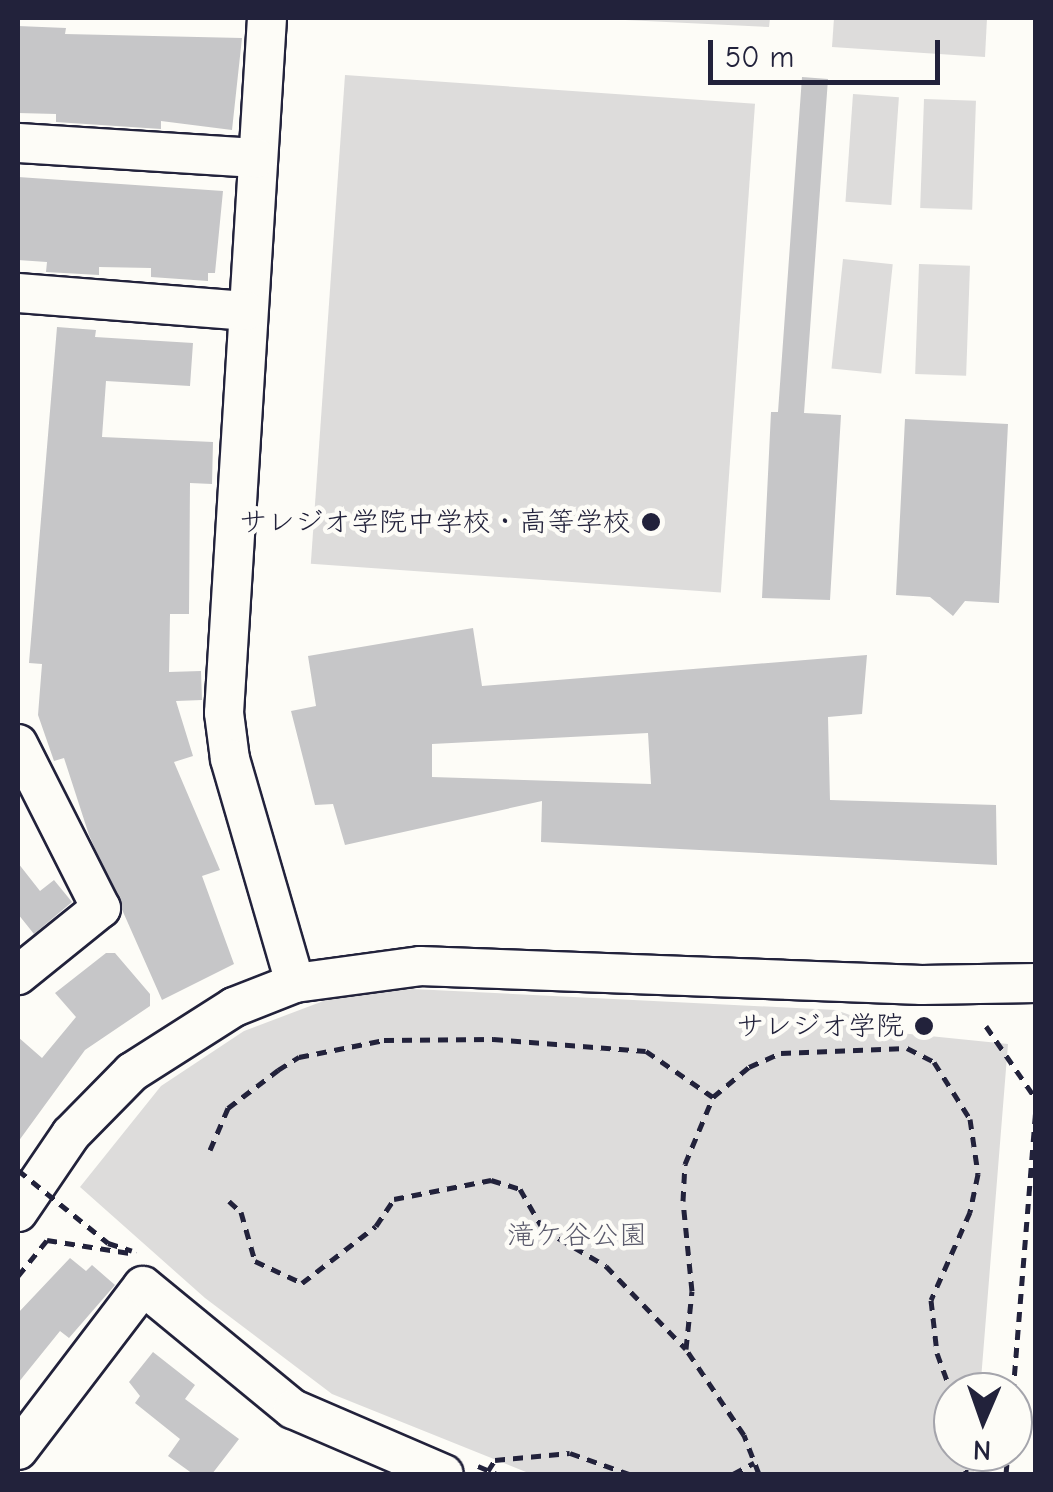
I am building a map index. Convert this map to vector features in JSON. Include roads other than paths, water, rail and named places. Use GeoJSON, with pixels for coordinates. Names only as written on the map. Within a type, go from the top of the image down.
{"type":"FeatureCollection","features":[{"type":"Feature","properties":{"kind":"street"},"geometry":{"type":"LineString","coordinates":[[268,18],[246,310],[224,712],[230,759],[295,983]]}},
{"type":"Feature","properties":{"kind":"street"},"geometry":{"type":"LineString","coordinates":[[18,143],[257,158]]}},
{"type":"Feature","properties":{"kind":"street"},"geometry":{"type":"LineString","coordinates":[[18,293],[246,310]]}},
{"type":"Feature","properties":{"kind":"street"},"geometry":{"type":"LineString","coordinates":[[18,744],[101,908],[18,976]]}},
{"type":"Feature","properties":{"kind":"street"},"geometry":{"type":"LineString","coordinates":[[18,1212],[71,1134],[132,1072],[234,1007],[295,983],[420,966],[922,985],[1036,982]]}},
{"type":"Feature","properties":{"kind":"street"},"geometry":{"type":"LineString","coordinates":[[18,1450],[143,1286],[293,1410],[444,1474]]}},
{"type":"Feature","properties":{"kind":"place","name":"サレジオ学院中学校・高等学校"},"geometry":{"type":"Point","coordinates":[651,522]}},
{"type":"Feature","properties":{"kind":"place","name":"サレジオ学院"},"geometry":{"type":"Point","coordinates":[924,1026]}},
{"type":"Feature","properties":{"kind":"park label","name":"滝ケ谷公園"},"geometry":{"type":"Point","coordinates":[577,1235]}}]}
